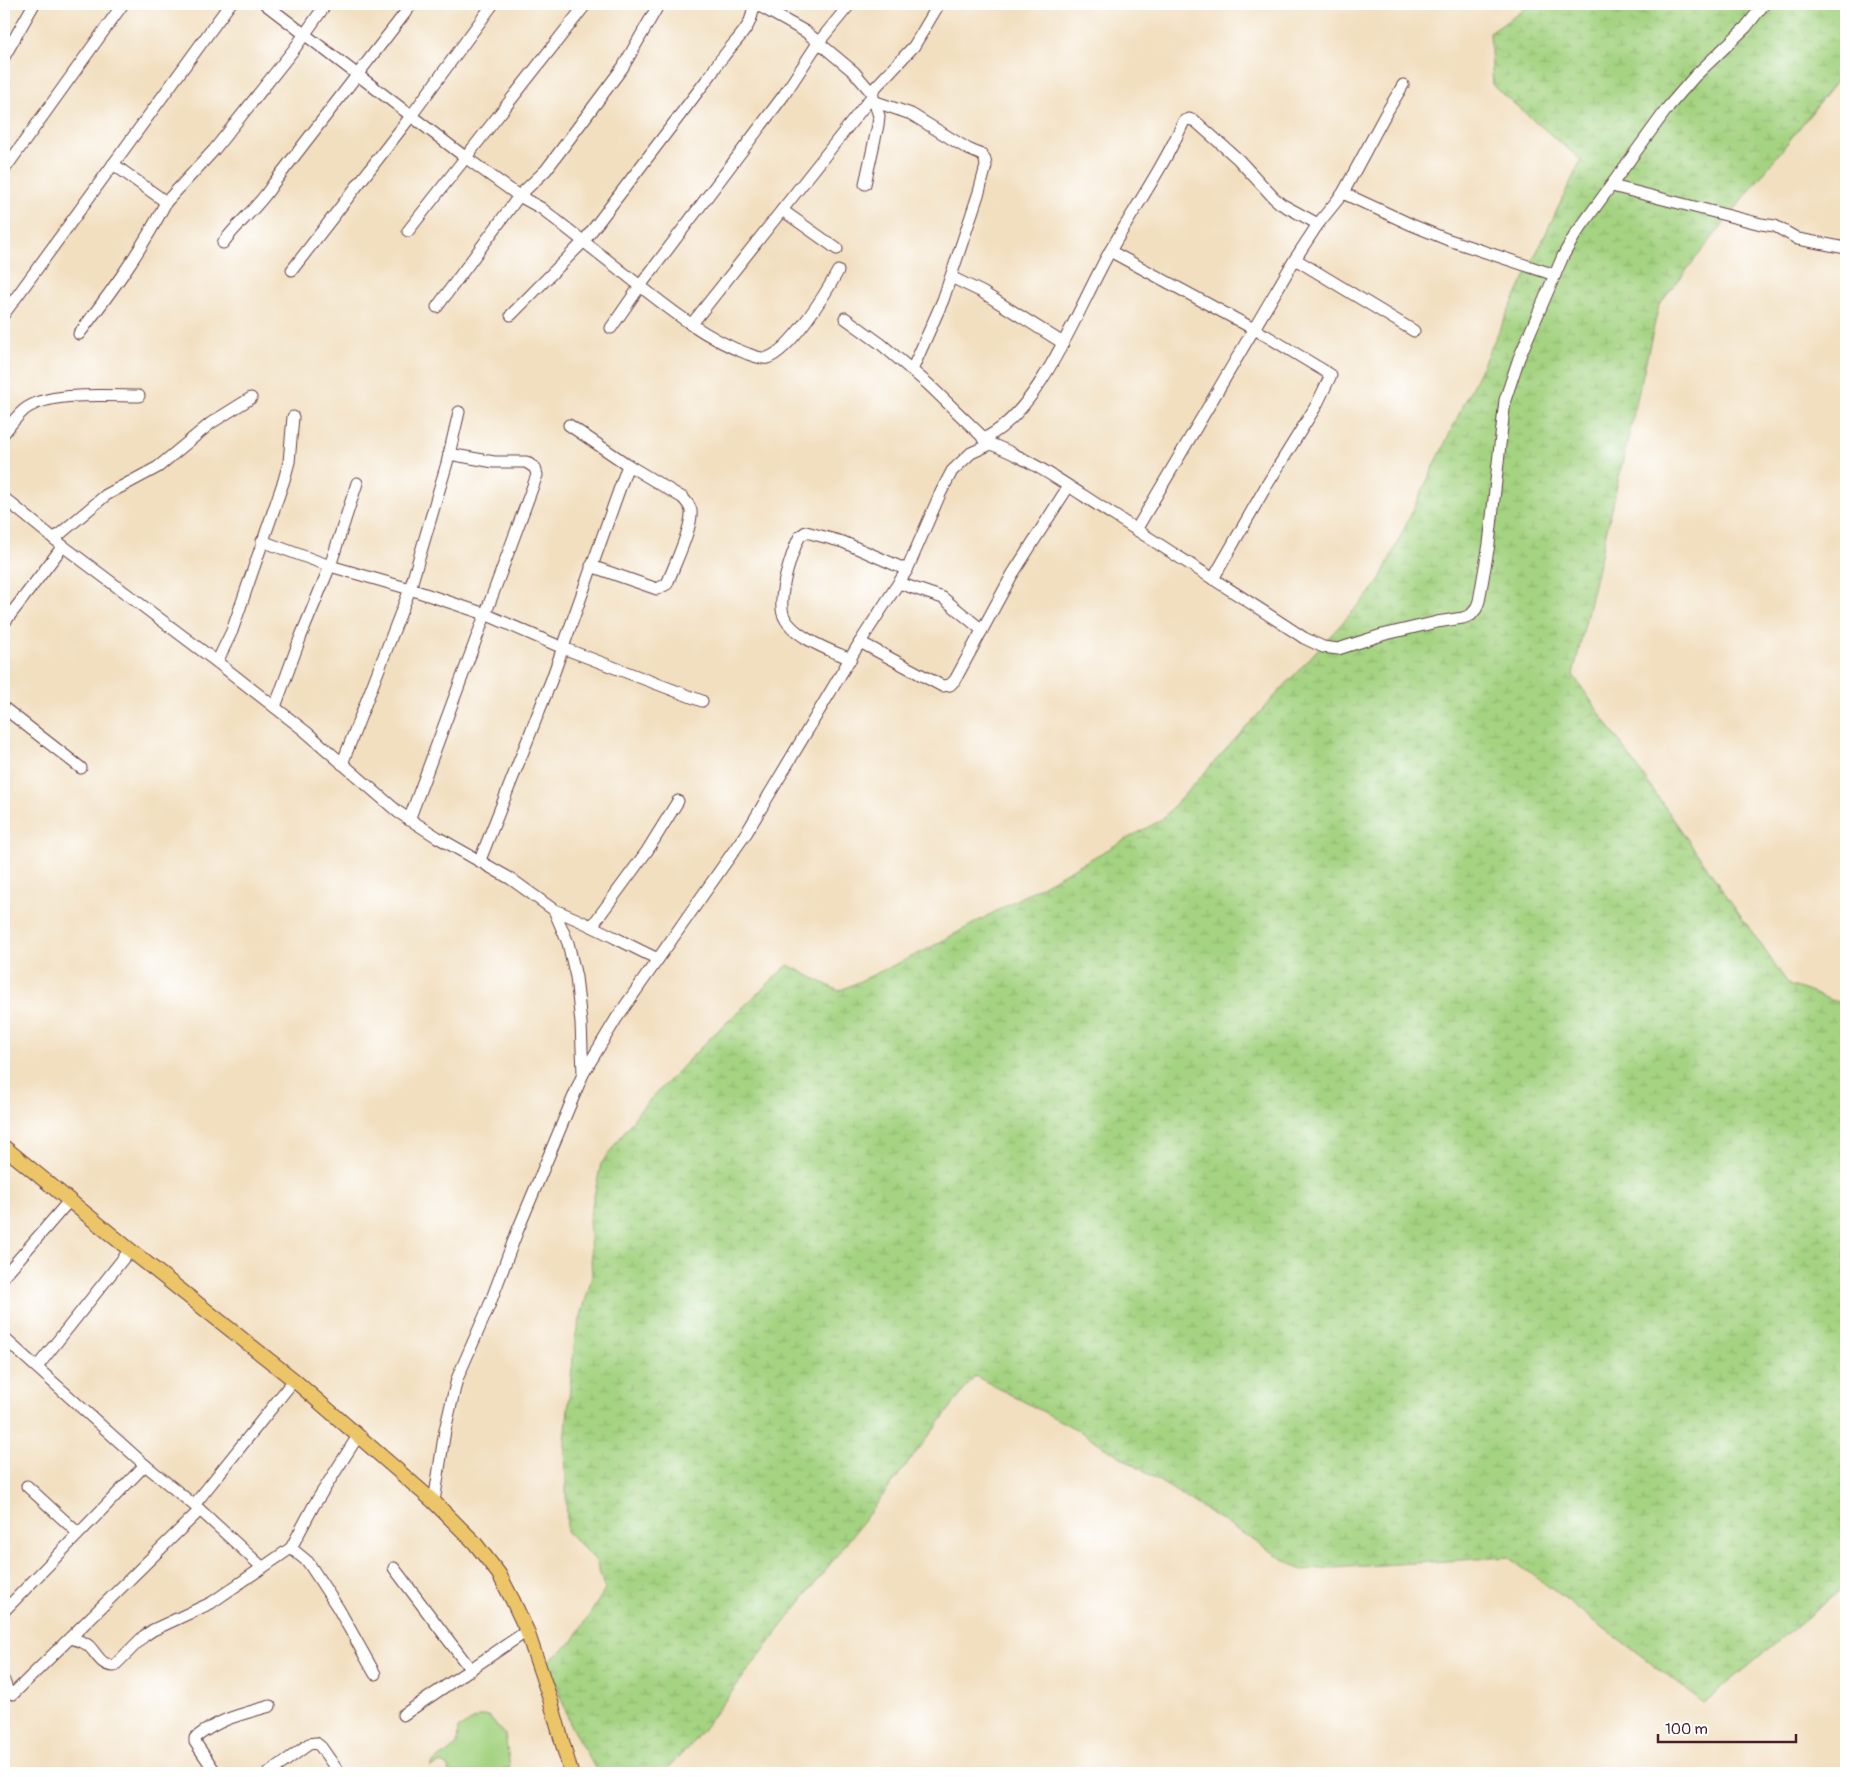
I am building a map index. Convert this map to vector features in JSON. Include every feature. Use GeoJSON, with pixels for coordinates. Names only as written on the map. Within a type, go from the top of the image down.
{"type":"FeatureCollection","features":[{"type":"Feature","properties":{"kind":"main road"},"geometry":{"type":"LineString","coordinates":[[4,1147],[294,1380],[434,1502],[474,1542],[499,1574],[514,1601],[527,1632],[550,1699],[566,1761],[571,1773]]}},
{"type":"Feature","properties":{"kind":"street"},"geometry":{"type":"LineString","coordinates":[[4,57],[34,4]]}},
{"type":"Feature","properties":{"kind":"street"},"geometry":{"type":"LineString","coordinates":[[4,170],[123,4]]}},
{"type":"Feature","properties":{"kind":"street"},"geometry":{"type":"LineString","coordinates":[[4,314],[230,4]]}},
{"type":"Feature","properties":{"kind":"street"},"geometry":{"type":"LineString","coordinates":[[265,4],[466,157],[519,196],[541,208],[691,325],[728,346],[761,358],[768,358],[792,338],[809,317],[838,271]]}},
{"type":"Feature","properties":{"kind":"street"},"geometry":{"type":"LineString","coordinates":[[79,334],[128,268],[166,202],[214,150],[326,4]]}},
{"type":"Feature","properties":{"kind":"street"},"geometry":{"type":"LineString","coordinates":[[222,243],[264,198],[412,4]]}},
{"type":"Feature","properties":{"kind":"street"},"geometry":{"type":"LineString","coordinates":[[292,270],[411,116],[493,4]]}},
{"type":"Feature","properties":{"kind":"street"},"geometry":{"type":"LineString","coordinates":[[408,231],[586,4]]}},
{"type":"Feature","properties":{"kind":"street"},"geometry":{"type":"LineString","coordinates":[[437,307],[519,196],[546,170],[623,67],[659,4]]}},
{"type":"Feature","properties":{"kind":"street"},"geometry":{"type":"LineString","coordinates":[[510,315],[584,241],[722,58],[748,28],[754,14],[755,4],[806,32],[854,72],[873,96],[879,116],[865,184]]}},
{"type":"Feature","properties":{"kind":"street"},"geometry":{"type":"LineString","coordinates":[[612,328],[640,286],[784,95],[818,43],[850,4]]}},
{"type":"Feature","properties":{"kind":"street"},"geometry":{"type":"LineString","coordinates":[[691,325],[914,46],[939,4]]}},
{"type":"Feature","properties":{"kind":"street"},"geometry":{"type":"LineString","coordinates":[[844,318],[881,344],[912,370],[987,441],[1022,459],[1068,487],[1304,638],[1330,650],[1338,649],[1382,635],[1463,618],[1471,615],[1479,601],[1489,544],[1505,400],[1519,358],[1563,256],[1575,234],[1670,106],[1695,76],[1746,27],[1764,4]]}},
{"type":"Feature","properties":{"kind":"street"},"geometry":{"type":"LineString","coordinates":[[1136,530],[1295,259],[1318,224],[1343,193],[1403,85]]}},
{"type":"Feature","properties":{"kind":"street"},"geometry":{"type":"LineString","coordinates":[[873,96],[911,114],[961,145],[982,155],[986,166],[944,300],[912,370]]}},
{"type":"Feature","properties":{"kind":"street"},"geometry":{"type":"LineString","coordinates":[[434,1502],[445,1430],[458,1379],[490,1306],[517,1232],[583,1074],[616,1020],[747,832],[860,642],[907,570],[952,471],[1008,423],[1028,399],[1063,343],[1110,252],[1166,160],[1184,121],[1189,119],[1195,120],[1218,139],[1281,204],[1318,224]]}},
{"type":"Feature","properties":{"kind":"street"},"geometry":{"type":"LineString","coordinates":[[113,164],[166,202]]}},
{"type":"Feature","properties":{"kind":"street"},"geometry":{"type":"LineString","coordinates":[[1612,186],[1775,226],[1807,242],[1846,248]]}},
{"type":"Feature","properties":{"kind":"street"},"geometry":{"type":"LineString","coordinates":[[1343,193],[1446,239],[1555,275]]}},
{"type":"Feature","properties":{"kind":"street"},"geometry":{"type":"LineString","coordinates":[[782,210],[837,249]]}},
{"type":"Feature","properties":{"kind":"street"},"geometry":{"type":"LineString","coordinates":[[1110,252],[1255,329],[1329,373],[1330,379],[1213,579]]}},
{"type":"Feature","properties":{"kind":"street"},"geometry":{"type":"LineString","coordinates":[[1295,259],[1414,331]]}},
{"type":"Feature","properties":{"kind":"street"},"geometry":{"type":"LineString","coordinates":[[951,277],[982,292],[1063,343]]}},
{"type":"Feature","properties":{"kind":"street"},"geometry":{"type":"LineString","coordinates":[[4,433],[25,409],[39,402],[72,396],[139,396]]}},
{"type":"Feature","properties":{"kind":"street"},"geometry":{"type":"LineString","coordinates":[[4,623],[59,543],[106,495],[158,467],[212,424],[251,398]]}},
{"type":"Feature","properties":{"kind":"street"},"geometry":{"type":"LineString","coordinates":[[342,764],[410,589],[449,454],[459,412]]}},
{"type":"Feature","properties":{"kind":"street"},"geometry":{"type":"LineString","coordinates":[[217,662],[232,631],[289,462],[293,417]]}},
{"type":"Feature","properties":{"kind":"street"},"geometry":{"type":"LineString","coordinates":[[569,425],[628,465],[683,498],[689,504],[691,511],[687,531],[667,584],[662,588],[657,589],[591,566]]}},
{"type":"Feature","properties":{"kind":"street"},"geometry":{"type":"LineString","coordinates":[[409,820],[538,475],[535,468],[526,462],[494,462],[449,454]]}},
{"type":"Feature","properties":{"kind":"street"},"geometry":{"type":"LineString","coordinates":[[480,860],[563,648],[628,465]]}},
{"type":"Feature","properties":{"kind":"street"},"geometry":{"type":"LineString","coordinates":[[275,707],[301,636],[330,566],[357,483]]}},
{"type":"Feature","properties":{"kind":"street"},"geometry":{"type":"LineString","coordinates":[[860,642],[942,686],[950,684],[955,680],[1012,575],[1068,487]]}},
{"type":"Feature","properties":{"kind":"street"},"geometry":{"type":"LineString","coordinates":[[4,498],[59,543],[305,730],[409,820],[510,878],[554,910],[592,926],[658,959]]}},
{"type":"Feature","properties":{"kind":"street"},"geometry":{"type":"LineString","coordinates":[[850,659],[822,647],[798,633],[786,622],[782,610],[783,591],[788,565],[800,536],[806,532],[843,542],[907,570]]}},
{"type":"Feature","properties":{"kind":"street"},"geometry":{"type":"LineString","coordinates":[[262,541],[330,566],[410,589],[486,614],[563,648],[702,701]]}},
{"type":"Feature","properties":{"kind":"street"},"geometry":{"type":"LineString","coordinates":[[898,583],[943,598],[982,630]]}},
{"type":"Feature","properties":{"kind":"street"},"geometry":{"type":"LineString","coordinates":[[4,708],[81,768]]}},
{"type":"Feature","properties":{"kind":"street"},"geometry":{"type":"LineString","coordinates":[[592,926],[647,851],[678,801]]}},
{"type":"Feature","properties":{"kind":"street"},"geometry":{"type":"LineString","coordinates":[[554,910],[568,943],[576,977],[581,1023],[583,1074]]}},
{"type":"Feature","properties":{"kind":"street"},"geometry":{"type":"LineString","coordinates":[[4,1276],[69,1201]]}},
{"type":"Feature","properties":{"kind":"street"},"geometry":{"type":"LineString","coordinates":[[37,1367],[130,1250]]}},
{"type":"Feature","properties":{"kind":"street"},"geometry":{"type":"LineString","coordinates":[[4,1338],[145,1464],[197,1507],[262,1567]]}},
{"type":"Feature","properties":{"kind":"street"},"geometry":{"type":"LineString","coordinates":[[4,1681],[8,1692],[13,1694],[197,1507],[294,1380]]}},
{"type":"Feature","properties":{"kind":"street"},"geometry":{"type":"LineString","coordinates":[[70,1638],[88,1645],[103,1663],[108,1666],[114,1666],[144,1636],[153,1630],[212,1603],[291,1548],[314,1505],[358,1436]]}},
{"type":"Feature","properties":{"kind":"street"},"geometry":{"type":"LineString","coordinates":[[4,1611],[145,1464]]}},
{"type":"Feature","properties":{"kind":"street"},"geometry":{"type":"LineString","coordinates":[[27,1486],[78,1533]]}},
{"type":"Feature","properties":{"kind":"street"},"geometry":{"type":"LineString","coordinates":[[291,1548],[303,1557],[318,1578],[345,1620],[375,1674]]}},
{"type":"Feature","properties":{"kind":"street"},"geometry":{"type":"LineString","coordinates":[[394,1568],[471,1670]]}},
{"type":"Feature","properties":{"kind":"street"},"geometry":{"type":"LineString","coordinates":[[403,1715],[527,1632]]}},
{"type":"Feature","properties":{"kind":"street"},"geometry":{"type":"LineString","coordinates":[[216,1773],[195,1742],[195,1738],[222,1720],[270,1706]]}},
{"type":"Feature","properties":{"kind":"street"},"geometry":{"type":"LineString","coordinates":[[269,1773],[309,1744],[316,1743],[321,1747],[339,1773]]}},
{"type":"Feature","properties":{"kind":"green space"},"geometry":{"type":"Polygon","coordinates":[[[1532,4],[1846,4],[1846,69],[1659,305],[1573,675],[1789,985],[1846,1005],[1846,1585],[1704,1703],[1509,1557],[1301,1570],[1078,1430],[975,1376],[693,1742],[664,1773],[598,1773],[571,1727],[549,1661],[573,1641],[605,1590],[596,1561],[567,1532],[565,1441],[575,1337],[592,1277],[589,1219],[601,1164],[640,1110],[708,1040],[788,965],[839,991],[924,951],[1161,820],[1377,585],[1581,160],[1493,86],[1490,33],[1532,4]]]}},
{"type":"Feature","properties":{"kind":"green space"},"geometry":{"type":"Polygon","coordinates":[[[480,1716],[488,1716],[505,1735],[510,1768],[492,1773],[447,1773],[449,1767],[442,1763],[430,1767],[432,1763],[457,1746],[458,1729],[480,1716]]]}},
{"type":"Feature","properties":{"kind":"waterway"},"geometry":{"type":"LineString","coordinates":[[11,1773],[19,1771],[36,1773]]}}]}
